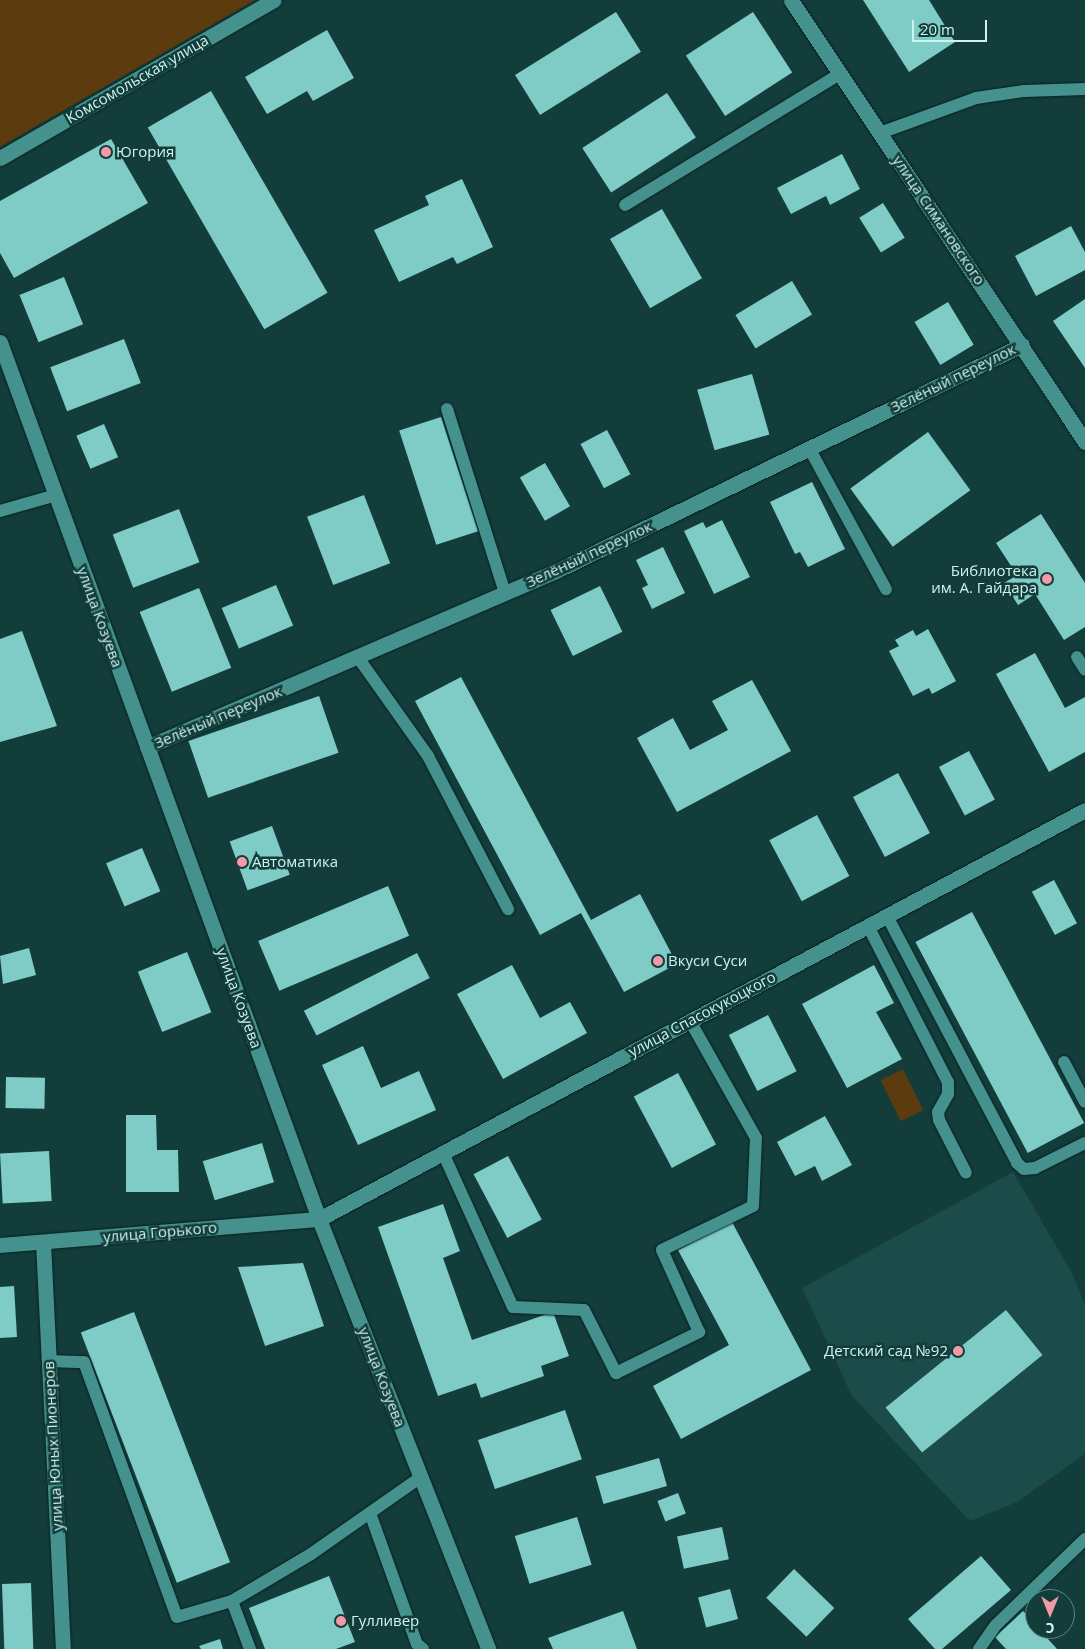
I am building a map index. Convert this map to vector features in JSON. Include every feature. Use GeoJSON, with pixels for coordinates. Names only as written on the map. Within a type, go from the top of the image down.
{"type":"FeatureCollection","features":[{"type":"Feature","properties":{"kind":"street","name":"Комсомольская улица"},"geometry":{"type":"LineString","coordinates":[[0,158],[274,0]]}},
{"type":"Feature","properties":{"kind":"street","name":"улица Симановского"},"geometry":{"type":"LineString","coordinates":[[791,0],[1085,442]]}},
{"type":"Feature","properties":{"kind":"street","name":"улица Козуева"},"geometry":{"type":"LineString","coordinates":[[0,342],[319,1219],[488,1649]]}},
{"type":"Feature","properties":{"kind":"street","name":"Зелёный переулок"},"geometry":{"type":"LineString","coordinates":[[147,747],[505,592],[1022,345]]}},
{"type":"Feature","properties":{"kind":"street","name":"улица Спасокукоцкого"},"geometry":{"type":"LineString","coordinates":[[319,1219],[1085,810]]}},
{"type":"Feature","properties":{"kind":"street","name":"улица Горького"},"geometry":{"type":"LineString","coordinates":[[0,1245],[319,1219]]}},
{"type":"Feature","properties":{"kind":"street","name":"улица Юных Пионеров"},"geometry":{"type":"LineString","coordinates":[[42,1242],[63,1649]]}},
{"type":"Feature","properties":{"kind":"lane"},"geometry":{"type":"LineString","coordinates":[[625,205],[841,74]]}},
{"type":"Feature","properties":{"kind":"lane"},"geometry":{"type":"LineString","coordinates":[[880,133],[976,98],[1024,91],[1085,89]]}},
{"type":"Feature","properties":{"kind":"lane"},"geometry":{"type":"LineString","coordinates":[[447,409],[505,592]]}},
{"type":"Feature","properties":{"kind":"lane"},"geometry":{"type":"LineString","coordinates":[[809,448],[886,589]]}},
{"type":"Feature","properties":{"kind":"lane"},"geometry":{"type":"LineString","coordinates":[[0,511],[56,495]]}},
{"type":"Feature","properties":{"kind":"lane"},"geometry":{"type":"LineString","coordinates":[[357,656],[428,756],[508,909]]}},
{"type":"Feature","properties":{"kind":"lane"},"geometry":{"type":"LineString","coordinates":[[1077,657],[1085,670]]}},
{"type":"Feature","properties":{"kind":"lane"},"geometry":{"type":"LineString","coordinates":[[886,916],[1017,1164],[1024,1169],[1035,1168],[1085,1143]]}},
{"type":"Feature","properties":{"kind":"lane"},"geometry":{"type":"LineString","coordinates":[[868,926],[948,1082],[948,1094],[938,1112],[940,1120],[966,1173]]}},
{"type":"Feature","properties":{"kind":"lane"},"geometry":{"type":"LineString","coordinates":[[442,1153],[513,1307],[584,1310],[616,1373],[699,1332],[662,1250],[753,1206],[756,1138],[690,1021]]}},
{"type":"Feature","properties":{"kind":"lane"},"geometry":{"type":"LineString","coordinates":[[1064,1062],[1085,1102]]}},
{"type":"Feature","properties":{"kind":"lane"},"geometry":{"type":"LineString","coordinates":[[49,1361],[84,1362],[177,1617],[232,1600],[311,1554],[421,1477]]}},
{"type":"Feature","properties":{"kind":"lane"},"geometry":{"type":"LineString","coordinates":[[370,1513],[418,1644],[423,1649]]}},
{"type":"Feature","properties":{"kind":"lane"},"geometry":{"type":"LineString","coordinates":[[979,1649],[996,1625],[1085,1539]]}},
{"type":"Feature","properties":{"kind":"lane"},"geometry":{"type":"LineString","coordinates":[[232,1600],[250,1649]]}},
{"type":"Feature","properties":{"kind":"shaded area"},"geometry":{"type":"Polygon","coordinates":[[[0,0],[255,0],[0,147],[0,0]]]}},
{"type":"Feature","properties":{"kind":"shaded area"},"geometry":{"type":"Polygon","coordinates":[[[903,1069],[923,1110],[901,1121],[881,1080],[903,1069]]]}},
{"type":"Feature","properties":{"kind":"shaded area","name":"Детский сад №92"},"geometry":{"type":"Polygon","coordinates":[[[1013,1172],[1073,1275],[1085,1305],[1085,1454],[1017,1502],[970,1521],[852,1396],[802,1288],[1013,1172]]]}},
{"type":"Feature","properties":{"kind":"building"},"geometry":{"type":"Polygon","coordinates":[[[863,0],[929,0],[955,42],[909,72],[863,0]]]}},
{"type":"Feature","properties":{"kind":"building"},"geometry":{"type":"Polygon","coordinates":[[[616,12],[641,52],[540,115],[515,75],[616,12]]]}},
{"type":"Feature","properties":{"kind":"building"},"geometry":{"type":"Polygon","coordinates":[[[753,12],[792,72],[725,116],[686,56],[753,12]]]}},
{"type":"Feature","properties":{"kind":"building"},"geometry":{"type":"Polygon","coordinates":[[[327,30],[354,78],[313,101],[307,91],[267,114],[245,77],[327,30]]]}},
{"type":"Feature","properties":{"kind":"building"},"geometry":{"type":"Polygon","coordinates":[[[211,91],[328,293],[264,329],[148,128],[211,91]]]}},
{"type":"Feature","properties":{"kind":"building"},"geometry":{"type":"Polygon","coordinates":[[[667,93],[696,137],[611,192],[582,148],[667,93]]]}},
{"type":"Feature","properties":{"kind":"building"},"geometry":{"type":"Polygon","coordinates":[[[111,139],[148,203],[14,278],[0,253],[0,201],[111,139]]]}},
{"type":"Feature","properties":{"kind":"building"},"geometry":{"type":"Polygon","coordinates":[[[842,154],[860,189],[830,205],[826,196],[791,214],[777,188],[842,154]]]}},
{"type":"Feature","properties":{"kind":"building"},"geometry":{"type":"Polygon","coordinates":[[[462,179],[493,247],[457,264],[453,257],[399,282],[374,230],[429,205],[425,196],[462,179]]]}},
{"type":"Feature","properties":{"kind":"building"},"geometry":{"type":"Polygon","coordinates":[[[883,203],[905,238],[881,253],[859,218],[883,203]]]}},
{"type":"Feature","properties":{"kind":"building"},"geometry":{"type":"Polygon","coordinates":[[[662,209],[702,278],[650,308],[610,239],[662,209]]]}},
{"type":"Feature","properties":{"kind":"building"},"geometry":{"type":"Polygon","coordinates":[[[1071,226],[1085,252],[1085,270],[1036,296],[1015,256],[1071,226]]]}},
{"type":"Feature","properties":{"kind":"building"},"geometry":{"type":"Polygon","coordinates":[[[64,277],[83,324],[39,342],[19,295],[64,277]]]}},
{"type":"Feature","properties":{"kind":"building"},"geometry":{"type":"Polygon","coordinates":[[[792,281],[812,314],[756,348],[735,315],[792,281]]]}},
{"type":"Feature","properties":{"kind":"building"},"geometry":{"type":"Polygon","coordinates":[[[1085,299],[1085,368],[1053,321],[1085,299]]]}},
{"type":"Feature","properties":{"kind":"building"},"geometry":{"type":"Polygon","coordinates":[[[948,302],[974,345],[940,365],[915,322],[948,302]]]}},
{"type":"Feature","properties":{"kind":"building"},"geometry":{"type":"Polygon","coordinates":[[[124,339],[141,383],[67,411],[50,367],[124,339]]]}},
{"type":"Feature","properties":{"kind":"building"},"geometry":{"type":"Polygon","coordinates":[[[752,374],[769,435],[715,450],[697,390],[752,374]]]}},
{"type":"Feature","properties":{"kind":"building"},"geometry":{"type":"Polygon","coordinates":[[[441,417],[478,531],[436,545],[399,431],[441,417]]]}},
{"type":"Feature","properties":{"kind":"building"},"geometry":{"type":"Polygon","coordinates":[[[104,424],[118,457],[90,469],[76,436],[104,424]]]}},
{"type":"Feature","properties":{"kind":"building"},"geometry":{"type":"Polygon","coordinates":[[[607,430],[630,474],[604,488],[581,444],[607,430]]]}},
{"type":"Feature","properties":{"kind":"building"},"geometry":{"type":"Polygon","coordinates":[[[928,432],[970,490],[893,547],[850,488],[928,432]]]}},
{"type":"Feature","properties":{"kind":"building"},"geometry":{"type":"Polygon","coordinates":[[[545,463],[570,506],[545,521],[520,478],[545,463]]]}},
{"type":"Feature","properties":{"kind":"building"},"geometry":{"type":"Polygon","coordinates":[[[812,482],[845,549],[808,567],[800,552],[795,554],[770,502],[812,482]]]}},
{"type":"Feature","properties":{"kind":"building"},"geometry":{"type":"Polygon","coordinates":[[[364,495],[390,563],[333,585],[307,517],[364,495]]]}},
{"type":"Feature","properties":{"kind":"building"},"geometry":{"type":"Polygon","coordinates":[[[179,509],[199,562],[133,588],[113,534],[179,509]]]}},
{"type":"Feature","properties":{"kind":"building","name":"Библиотека им. А. Гайдара"},"geometry":{"type":"Polygon","coordinates":[[[1041,514],[1085,583],[1085,627],[1064,640],[1035,594],[1018,605],[1004,583],[1017,575],[996,543],[1041,514]]]}},
{"type":"Feature","properties":{"kind":"building"},"geometry":{"type":"Polygon","coordinates":[[[722,520],[750,577],[714,594],[684,531],[703,522],[706,528],[722,520]]]}},
{"type":"Feature","properties":{"kind":"building"},"geometry":{"type":"Polygon","coordinates":[[[663,547],[685,593],[652,609],[642,588],[648,585],[636,560],[663,547]]]}},
{"type":"Feature","properties":{"kind":"building"},"geometry":{"type":"Polygon","coordinates":[[[276,585],[293,626],[239,649],[222,608],[276,585]]]}},
{"type":"Feature","properties":{"kind":"building"},"geometry":{"type":"Polygon","coordinates":[[[600,586],[622,632],[573,656],[551,610],[600,586]]]}},
{"type":"Feature","properties":{"kind":"building"},"geometry":{"type":"Polygon","coordinates":[[[199,588],[231,668],[172,692],[140,612],[199,588]]]}},
{"type":"Feature","properties":{"kind":"building"},"geometry":{"type":"Polygon","coordinates":[[[928,629],[956,681],[932,694],[929,688],[913,696],[889,651],[899,646],[895,640],[913,630],[916,636],[928,629]]]}},
{"type":"Feature","properties":{"kind":"building"},"geometry":{"type":"Polygon","coordinates":[[[22,631],[57,726],[0,742],[0,639],[22,631]]]}},
{"type":"Feature","properties":{"kind":"building"},"geometry":{"type":"Polygon","coordinates":[[[1035,653],[1065,708],[1085,697],[1085,752],[1049,772],[996,674],[1035,653]]]}},
{"type":"Feature","properties":{"kind":"building"},"geometry":{"type":"Polygon","coordinates":[[[461,677],[591,920],[640,894],[677,964],[624,992],[581,913],[540,935],[415,701],[461,677]]]}},
{"type":"Feature","properties":{"kind":"building"},"geometry":{"type":"Polygon","coordinates":[[[752,680],[791,751],[677,812],[637,738],[673,718],[690,750],[728,730],[712,701],[752,680]]]}},
{"type":"Feature","properties":{"kind":"building"},"geometry":{"type":"Polygon","coordinates":[[[319,696],[339,753],[208,798],[189,741],[319,696]]]}},
{"type":"Feature","properties":{"kind":"building"},"geometry":{"type":"Polygon","coordinates":[[[969,751],[995,800],[965,816],[939,767],[969,751]]]}},
{"type":"Feature","properties":{"kind":"building"},"geometry":{"type":"Polygon","coordinates":[[[898,773],[930,833],[885,857],[853,797],[898,773]]]}},
{"type":"Feature","properties":{"kind":"building"},"geometry":{"type":"Polygon","coordinates":[[[817,815],[849,876],[802,901],[769,840],[817,815]]]}},
{"type":"Feature","properties":{"kind":"building"},"geometry":{"type":"Polygon","coordinates":[[[272,826],[290,875],[247,890],[230,841],[272,826]]]}},
{"type":"Feature","properties":{"kind":"building"},"geometry":{"type":"Polygon","coordinates":[[[142,848],[160,891],[124,907],[106,863],[142,848]]]}},
{"type":"Feature","properties":{"kind":"building"},"geometry":{"type":"Polygon","coordinates":[[[1054,880],[1077,923],[1055,935],[1032,892],[1054,880]]]}},
{"type":"Feature","properties":{"kind":"building"},"geometry":{"type":"Polygon","coordinates":[[[388,886],[409,936],[279,991],[258,941],[388,886]]]}},
{"type":"Feature","properties":{"kind":"building"},"geometry":{"type":"Polygon","coordinates":[[[972,912],[1084,1123],[1028,1153],[915,942],[972,912]]]}},
{"type":"Feature","properties":{"kind":"building"},"geometry":{"type":"Polygon","coordinates":[[[29,948],[36,975],[3,984],[0,956],[29,948]]]}},
{"type":"Feature","properties":{"kind":"building"},"geometry":{"type":"Polygon","coordinates":[[[187,952],[211,1012],[162,1032],[138,972],[187,952]]]}},
{"type":"Feature","properties":{"kind":"building"},"geometry":{"type":"Polygon","coordinates":[[[417,953],[430,978],[317,1036],[304,1011],[417,953]]]}},
{"type":"Feature","properties":{"kind":"building"},"geometry":{"type":"Polygon","coordinates":[[[512,965],[540,1018],[570,1002],[587,1033],[503,1079],[457,994],[512,965]]]}},
{"type":"Feature","properties":{"kind":"building"},"geometry":{"type":"Polygon","coordinates":[[[874,965],[894,1003],[876,1012],[902,1059],[847,1088],[802,1004],[874,965]]]}},
{"type":"Feature","properties":{"kind":"building"},"geometry":{"type":"Polygon","coordinates":[[[768,1015],[797,1071],[757,1091],[729,1035],[768,1015]]]}},
{"type":"Feature","properties":{"kind":"building"},"geometry":{"type":"Polygon","coordinates":[[[363,1046],[381,1088],[419,1071],[436,1110],[358,1145],[322,1065],[363,1046]]]}},
{"type":"Feature","properties":{"kind":"building"},"geometry":{"type":"Polygon","coordinates":[[[678,1073],[716,1145],[672,1168],[634,1096],[678,1073]]]}},
{"type":"Feature","properties":{"kind":"building"},"geometry":{"type":"Polygon","coordinates":[[[6,1077],[45,1078],[44,1109],[5,1108],[6,1077]]]}},
{"type":"Feature","properties":{"kind":"building"},"geometry":{"type":"Polygon","coordinates":[[[126,1115],[156,1115],[157,1150],[178,1150],[179,1192],[126,1192],[126,1115]]]}},
{"type":"Feature","properties":{"kind":"building"},"geometry":{"type":"Polygon","coordinates":[[[825,1116],[852,1165],[822,1181],[815,1166],[795,1176],[777,1142],[825,1116]]]}},
{"type":"Feature","properties":{"kind":"building"},"geometry":{"type":"Polygon","coordinates":[[[262,1143],[274,1182],[215,1200],[203,1161],[262,1143]]]}},
{"type":"Feature","properties":{"kind":"building"},"geometry":{"type":"Polygon","coordinates":[[[49,1151],[52,1201],[3,1203],[0,1154],[49,1151]]]}},
{"type":"Feature","properties":{"kind":"building"},"geometry":{"type":"Polygon","coordinates":[[[508,1156],[542,1220],[507,1238],[474,1174],[508,1156]]]}},
{"type":"Feature","properties":{"kind":"building"},"geometry":{"type":"Polygon","coordinates":[[[443,1204],[460,1251],[443,1258],[472,1340],[553,1312],[569,1356],[541,1366],[544,1376],[481,1398],[476,1383],[438,1396],[378,1227],[443,1204]]]}},
{"type":"Feature","properties":{"kind":"building"},"geometry":{"type":"Polygon","coordinates":[[[732,1222],[811,1370],[681,1439],[653,1386],[729,1345],[678,1250],[732,1222]]]}},
{"type":"Feature","properties":{"kind":"building"},"geometry":{"type":"Polygon","coordinates":[[[303,1263],[324,1326],[265,1346],[238,1267],[303,1263]]]}},
{"type":"Feature","properties":{"kind":"building"},"geometry":{"type":"Polygon","coordinates":[[[14,1286],[17,1337],[0,1338],[0,1287],[14,1286]]]}},
{"type":"Feature","properties":{"kind":"building"},"geometry":{"type":"Polygon","coordinates":[[[1006,1310],[1043,1355],[922,1453],[886,1408],[1006,1310]]]}},
{"type":"Feature","properties":{"kind":"building"},"geometry":{"type":"Polygon","coordinates":[[[134,1312],[230,1562],[177,1583],[81,1332],[134,1312]]]}},
{"type":"Feature","properties":{"kind":"building"},"geometry":{"type":"Polygon","coordinates":[[[565,1410],[582,1459],[495,1489],[478,1440],[565,1410]]]}},
{"type":"Feature","properties":{"kind":"building"},"geometry":{"type":"Polygon","coordinates":[[[659,1458],[667,1486],[604,1504],[596,1476],[659,1458]]]}},
{"type":"Feature","properties":{"kind":"building"},"geometry":{"type":"Polygon","coordinates":[[[678,1493],[686,1514],[665,1521],[657,1501],[678,1493]]]}},
{"type":"Feature","properties":{"kind":"building"},"geometry":{"type":"Polygon","coordinates":[[[577,1517],[592,1565],[529,1584],[515,1536],[577,1517]]]}},
{"type":"Feature","properties":{"kind":"building"},"geometry":{"type":"Polygon","coordinates":[[[722,1527],[729,1559],[684,1569],[677,1537],[722,1527]]]}},
{"type":"Feature","properties":{"kind":"building"},"geometry":{"type":"Polygon","coordinates":[[[981,1556],[1011,1590],[942,1649],[935,1649],[908,1619],[981,1556]]]}},
{"type":"Feature","properties":{"kind":"building"},"geometry":{"type":"Polygon","coordinates":[[[794,1569],[834,1608],[806,1637],[766,1598],[794,1569]]]}},
{"type":"Feature","properties":{"kind":"building"},"geometry":{"type":"Polygon","coordinates":[[[329,1576],[355,1642],[336,1649],[265,1649],[249,1608],[329,1576]]]}},
{"type":"Feature","properties":{"kind":"building"},"geometry":{"type":"Polygon","coordinates":[[[31,1583],[33,1649],[4,1649],[2,1584],[31,1583]]]}},
{"type":"Feature","properties":{"kind":"building"},"geometry":{"type":"Polygon","coordinates":[[[730,1589],[738,1619],[706,1627],[698,1598],[730,1589]]]}},
{"type":"Feature","properties":{"kind":"building"},"geometry":{"type":"Polygon","coordinates":[[[623,1611],[637,1649],[553,1649],[548,1638],[623,1611]]]}},
{"type":"Feature","properties":{"kind":"building"},"geometry":{"type":"Polygon","coordinates":[[[1023,1611],[1025,1613],[1025,1639],[1048,1639],[1057,1649],[1006,1649],[995,1637],[1023,1611]]]}},
{"type":"Feature","properties":{"kind":"building"},"geometry":{"type":"Polygon","coordinates":[[[220,1639],[223,1649],[201,1649],[199,1646],[220,1639]]]}},
{"type":"Feature","properties":{"kind":"place","name":"Югория"},"geometry":{"type":"Point","coordinates":[106,152]}},
{"type":"Feature","properties":{"kind":"place","name":"Библиотека им. А. Гайдара"},"geometry":{"type":"Point","coordinates":[1047,579]}},
{"type":"Feature","properties":{"kind":"place","name":"Автоматика"},"geometry":{"type":"Point","coordinates":[242,862]}},
{"type":"Feature","properties":{"kind":"place","name":"Вкуси Суси"},"geometry":{"type":"Point","coordinates":[658,961]}},
{"type":"Feature","properties":{"kind":"place","name":"Детский сад №92"},"geometry":{"type":"Point","coordinates":[958,1351]}},
{"type":"Feature","properties":{"kind":"place","name":"Гулливер"},"geometry":{"type":"Point","coordinates":[341,1621]}}]}
